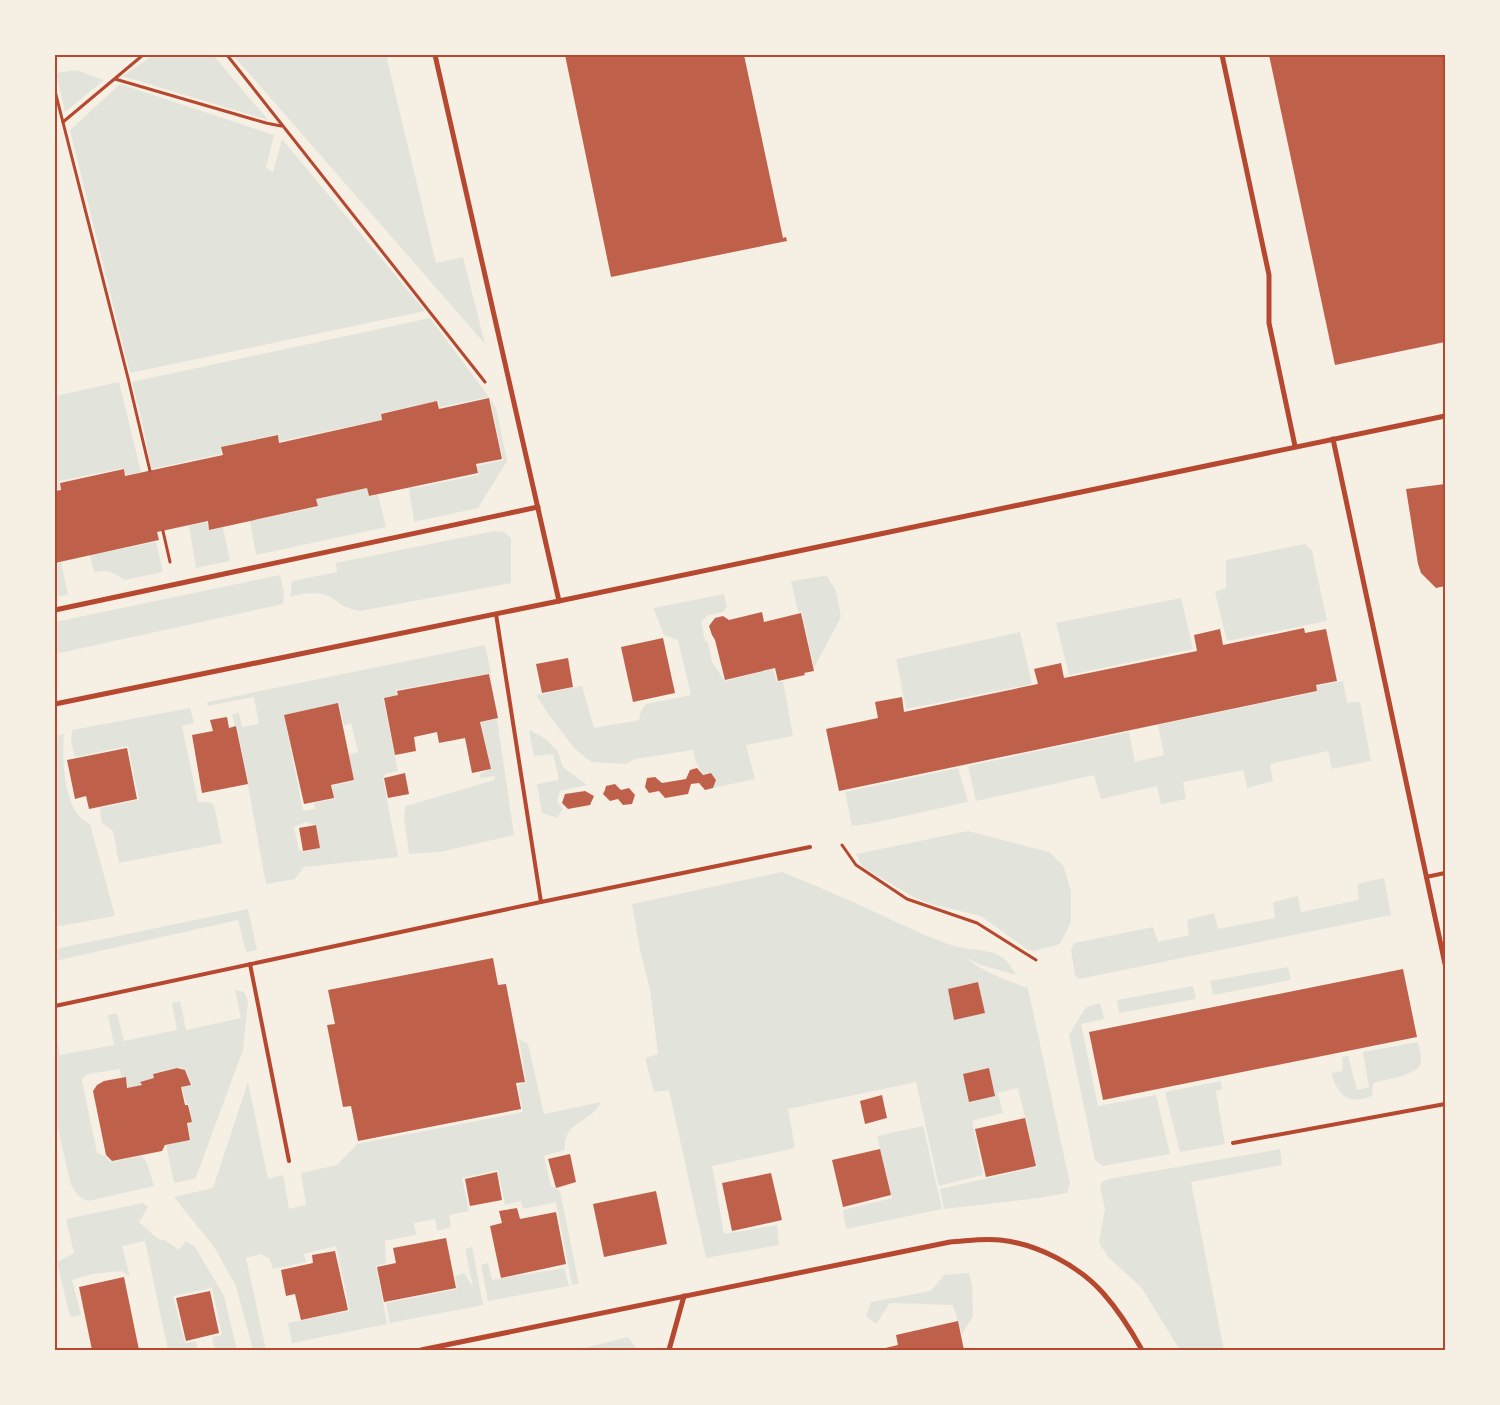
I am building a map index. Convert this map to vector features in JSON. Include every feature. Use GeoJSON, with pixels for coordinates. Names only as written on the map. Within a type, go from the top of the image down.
{"type":"FeatureCollection","features":[{"type":"Feature","properties":{"kind":"street"},"geometry":{"type":"LineString","coordinates":[[435,55],[559,601]]}},
{"type":"Feature","properties":{"kind":"street"},"geometry":{"type":"LineString","coordinates":[[1222,55],[1269,275],[1269,323],[1295,446]]}},
{"type":"Feature","properties":{"kind":"street"},"geometry":{"type":"LineString","coordinates":[[55,704],[1445,416]]}},
{"type":"Feature","properties":{"kind":"street"},"geometry":{"type":"LineString","coordinates":[[1333,438],[1445,964]]}},
{"type":"Feature","properties":{"kind":"street"},"geometry":{"type":"LineString","coordinates":[[55,610],[538,507]]}},
{"type":"Feature","properties":{"kind":"street"},"geometry":{"type":"LineString","coordinates":[[421,1350],[950,1242],[976,1240],[999,1240],[1026,1245],[1049,1254],[1076,1270],[1102,1292],[1142,1350]]}},
{"type":"Feature","properties":{"kind":"street"},"geometry":{"type":"LineString","coordinates":[[669,1350],[684,1296]]}},
{"type":"Feature","properties":{"kind":"lane"},"geometry":{"type":"LineString","coordinates":[[496,614],[540,902]]}},
{"type":"Feature","properties":{"kind":"lane"},"geometry":{"type":"LineString","coordinates":[[55,1006],[540,902],[810,847]]}},
{"type":"Feature","properties":{"kind":"lane"},"geometry":{"type":"LineString","coordinates":[[1426,877],[1445,873]]}},
{"type":"Feature","properties":{"kind":"lane"},"geometry":{"type":"LineString","coordinates":[[250,964],[289,1161]]}},
{"type":"Feature","properties":{"kind":"lane"},"geometry":{"type":"LineString","coordinates":[[1233,1144],[1445,1104]]}},
{"type":"Feature","properties":{"kind":"path"},"geometry":{"type":"LineString","coordinates":[[63,122],[143,55]]}},
{"type":"Feature","properties":{"kind":"path"},"geometry":{"type":"LineString","coordinates":[[226,55],[491,389]]}},
{"type":"Feature","properties":{"kind":"path"},"geometry":{"type":"LineString","coordinates":[[115,79],[281,126]]}},
{"type":"Feature","properties":{"kind":"path"},"geometry":{"type":"LineString","coordinates":[[55,90],[150,471]]}},
{"type":"Feature","properties":{"kind":"path"},"geometry":{"type":"LineString","coordinates":[[163,531],[174,584]]}},
{"type":"Feature","properties":{"kind":"path"},"geometry":{"type":"LineString","coordinates":[[842,845],[856,865],[907,899],[977,923],[1036,960]]}},
{"type":"Feature","properties":{"kind":"shaded area"},"geometry":{"type":"Polygon","coordinates":[[[154,55],[213,55],[268,120],[122,76],[154,55]]]}},
{"type":"Feature","properties":{"kind":"shaded area"},"geometry":{"type":"Polygon","coordinates":[[[233,55],[386,55],[436,263],[463,257],[485,344],[233,55]]]}},
{"type":"Feature","properties":{"kind":"shaded area"},"geometry":{"type":"Polygon","coordinates":[[[76,70],[104,80],[65,112],[56,73],[76,70]]]}},
{"type":"Feature","properties":{"kind":"shaded area"},"geometry":{"type":"Polygon","coordinates":[[[120,84],[274,135],[266,168],[273,172],[282,139],[425,311],[130,373],[70,130],[120,84]]]}},
{"type":"Feature","properties":{"kind":"shaded area"},"geometry":{"type":"Polygon","coordinates":[[[430,318],[489,397],[440,407],[438,401],[380,413],[381,420],[280,441],[278,434],[221,447],[221,454],[151,469],[132,382],[430,318]]]}},
{"type":"Feature","properties":{"kind":"shaded area"},"geometry":{"type":"Polygon","coordinates":[[[119,382],[141,472],[126,475],[124,468],[59,481],[60,489],[55,490],[55,396],[119,382]]]}},
{"type":"Feature","properties":{"kind":"shaded area"},"geometry":{"type":"Polygon","coordinates":[[[490,398],[496,408],[507,461],[478,508],[414,522],[409,489],[479,475],[477,466],[503,460],[490,398]]]}},
{"type":"Feature","properties":{"kind":"shaded area"},"geometry":{"type":"Polygon","coordinates":[[[367,488],[369,497],[378,495],[386,527],[256,555],[250,521],[318,507],[316,499],[367,488]]]}},
{"type":"Feature","properties":{"kind":"shaded area"},"geometry":{"type":"Polygon","coordinates":[[[207,522],[209,530],[223,527],[230,561],[196,568],[189,526],[207,522]]]}},
{"type":"Feature","properties":{"kind":"shaded area"},"geometry":{"type":"Polygon","coordinates":[[[494,531],[504,532],[511,538],[511,583],[360,611],[348,608],[322,594],[290,597],[292,581],[337,572],[336,563],[494,531]]]}},
{"type":"Feature","properties":{"kind":"shaded area"},"geometry":{"type":"Polygon","coordinates":[[[156,542],[163,572],[124,580],[110,572],[94,572],[90,555],[156,542]]]}},
{"type":"Feature","properties":{"kind":"shaded area"},"geometry":{"type":"Polygon","coordinates":[[[1305,544],[1312,551],[1327,621],[1227,641],[1215,592],[1226,588],[1226,560],[1305,544]]]}},
{"type":"Feature","properties":{"kind":"shaded area"},"geometry":{"type":"Polygon","coordinates":[[[61,562],[68,595],[55,597],[55,563],[61,562]]]}},
{"type":"Feature","properties":{"kind":"shaded area"},"geometry":{"type":"Polygon","coordinates":[[[280,575],[284,593],[283,604],[55,654],[55,622],[280,575]]]}},
{"type":"Feature","properties":{"kind":"shaded area"},"geometry":{"type":"Polygon","coordinates":[[[827,576],[836,591],[841,617],[814,668],[802,612],[798,612],[791,581],[827,576]]]}},
{"type":"Feature","properties":{"kind":"shaded area"},"geometry":{"type":"Polygon","coordinates":[[[724,594],[727,607],[723,612],[708,615],[701,622],[712,662],[725,681],[773,669],[777,682],[783,681],[793,736],[746,745],[755,779],[713,788],[716,779],[711,773],[703,774],[696,763],[693,750],[635,759],[626,764],[591,762],[575,749],[536,695],[582,686],[594,728],[639,720],[641,711],[646,704],[691,695],[678,640],[664,635],[653,608],[724,594]]]}},
{"type":"Feature","properties":{"kind":"shaded area"},"geometry":{"type":"Polygon","coordinates":[[[1181,598],[1193,649],[1069,675],[1056,623],[1181,598]]]}},
{"type":"Feature","properties":{"kind":"shaded area"},"geometry":{"type":"Polygon","coordinates":[[[1020,632],[1032,684],[906,709],[896,659],[1020,632]]]}},
{"type":"Feature","properties":{"kind":"shaded area"},"geometry":{"type":"Polygon","coordinates":[[[485,645],[491,673],[396,690],[397,695],[383,698],[398,771],[385,774],[383,779],[398,857],[304,867],[295,879],[266,884],[237,726],[232,714],[239,713],[242,727],[259,724],[254,697],[208,706],[207,702],[485,645]],[[339,703],[284,715],[303,811],[315,809],[314,803],[334,799],[332,786],[354,781],[349,755],[358,752],[351,723],[344,726],[339,703]],[[306,822],[294,827],[299,850],[303,852],[320,848],[316,825],[306,822]]]}},
{"type":"Feature","properties":{"kind":"shaded area"},"geometry":{"type":"Polygon","coordinates":[[[1343,681],[1347,703],[1360,702],[1371,761],[1332,769],[1328,751],[1270,764],[1273,781],[1247,788],[1243,770],[1183,782],[1186,799],[1161,804],[1157,786],[1101,799],[1094,775],[976,801],[968,766],[1129,732],[1135,762],[1164,755],[1158,725],[1317,692],[1316,686],[1343,681]]]}},
{"type":"Feature","properties":{"kind":"shaded area"},"geometry":{"type":"Polygon","coordinates":[[[190,708],[194,723],[182,726],[198,802],[209,802],[214,805],[222,843],[119,863],[113,831],[102,823],[100,808],[139,800],[128,746],[75,757],[71,741],[72,730],[190,708]]]}},
{"type":"Feature","properties":{"kind":"shaded area"},"geometry":{"type":"Polygon","coordinates":[[[497,719],[514,835],[440,852],[409,854],[404,817],[406,806],[494,780],[495,776],[480,778],[480,774],[491,769],[481,722],[497,719]]]}},
{"type":"Feature","properties":{"kind":"shaded area"},"geometry":{"type":"Polygon","coordinates":[[[529,730],[544,738],[557,750],[563,767],[587,785],[560,791],[557,801],[563,809],[557,818],[542,813],[537,784],[559,780],[553,754],[534,756],[529,730]]]}},
{"type":"Feature","properties":{"kind":"shaded area"},"geometry":{"type":"Polygon","coordinates":[[[64,734],[63,754],[66,787],[78,815],[90,824],[115,916],[55,927],[55,736],[64,734]]]}},
{"type":"Feature","properties":{"kind":"shaded area"},"geometry":{"type":"Polygon","coordinates":[[[958,768],[968,802],[852,826],[845,792],[958,768]]]}},
{"type":"Feature","properties":{"kind":"shaded area"},"geometry":{"type":"Polygon","coordinates":[[[968,831],[1049,852],[1063,865],[1071,891],[1071,922],[1060,944],[1034,951],[1028,950],[981,916],[931,904],[913,897],[863,867],[856,854],[968,831]]]}},
{"type":"Feature","properties":{"kind":"shaded area"},"geometry":{"type":"Polygon","coordinates":[[[782,872],[951,945],[988,952],[1004,958],[1016,975],[981,965],[965,957],[987,972],[1028,988],[1070,1184],[1067,1193],[944,1209],[940,1189],[1037,1167],[1018,1088],[998,1093],[1003,1113],[972,1121],[983,1175],[939,1186],[916,1082],[788,1109],[795,1148],[712,1166],[724,1234],[777,1225],[779,1245],[706,1258],[669,1090],[654,1092],[645,1058],[658,1054],[650,989],[640,950],[632,904],[782,872]],[[978,982],[948,989],[955,1019],[984,1013],[978,982]]]}},
{"type":"Feature","properties":{"kind":"shaded area"},"geometry":{"type":"Polygon","coordinates":[[[1384,878],[1391,915],[1079,979],[1075,976],[1071,950],[1074,943],[1153,927],[1158,942],[1189,935],[1187,920],[1214,913],[1218,929],[1275,918],[1273,902],[1298,896],[1301,912],[1359,900],[1357,884],[1384,878]]]}},
{"type":"Feature","properties":{"kind":"shaded area"},"geometry":{"type":"Polygon","coordinates":[[[248,909],[257,950],[246,952],[238,920],[55,961],[55,949],[248,909]]]}},
{"type":"Feature","properties":{"kind":"shaded area"},"geometry":{"type":"Polygon","coordinates":[[[1288,967],[1291,980],[1213,995],[1210,981],[1288,967]]]}},
{"type":"Feature","properties":{"kind":"shaded area"},"geometry":{"type":"Polygon","coordinates":[[[1193,986],[1196,999],[1119,1013],[1117,1000],[1193,986]]]}},
{"type":"Feature","properties":{"kind":"shaded area"},"geometry":{"type":"Polygon","coordinates":[[[235,990],[244,992],[248,1001],[243,1050],[196,1177],[174,1183],[166,1145],[191,1140],[188,1124],[192,1122],[189,1104],[186,1104],[182,1087],[192,1085],[186,1070],[178,1067],[153,1073],[154,1078],[140,1082],[141,1085],[128,1088],[126,1077],[121,1077],[120,1069],[89,1074],[84,1076],[82,1081],[97,1153],[105,1156],[110,1162],[142,1156],[147,1163],[154,1186],[88,1201],[80,1197],[71,1185],[55,1116],[55,1028],[60,1055],[114,1045],[108,1015],[117,1013],[124,1041],[177,1030],[172,1003],[180,1001],[186,1030],[241,1018],[235,990]]]}},
{"type":"Feature","properties":{"kind":"shaded area"},"geometry":{"type":"Polygon","coordinates":[[[1100,1003],[1104,1019],[1081,1024],[1098,1106],[1156,1095],[1170,1154],[1103,1166],[1095,1160],[1069,1035],[1086,1007],[1100,1003]]]}},
{"type":"Feature","properties":{"kind":"shaded area"},"geometry":{"type":"Polygon","coordinates":[[[519,1039],[528,1044],[544,1114],[601,1102],[597,1109],[568,1133],[565,1140],[565,1150],[544,1156],[551,1186],[560,1191],[579,1284],[572,1285],[556,1202],[523,1209],[521,1201],[505,1205],[498,1170],[462,1178],[469,1211],[449,1215],[451,1227],[437,1231],[435,1219],[414,1223],[416,1235],[385,1241],[386,1263],[376,1266],[387,1324],[292,1343],[288,1323],[350,1311],[336,1246],[304,1254],[306,1262],[273,1269],[269,1258],[260,1254],[246,1258],[266,1350],[253,1350],[236,1286],[214,1247],[174,1197],[213,1188],[248,1082],[268,1179],[283,1175],[289,1209],[306,1205],[301,1173],[337,1165],[357,1144],[523,1112],[518,1085],[526,1082],[519,1039]]]}},
{"type":"Feature","properties":{"kind":"shaded area"},"geometry":{"type":"Polygon","coordinates":[[[1418,1042],[1421,1060],[1417,1069],[1392,1079],[1373,1083],[1372,1096],[1363,1099],[1350,1099],[1337,1088],[1331,1073],[1343,1071],[1342,1057],[1348,1056],[1357,1090],[1369,1087],[1363,1052],[1418,1042]]]}},
{"type":"Feature","properties":{"kind":"shaded area"},"geometry":{"type":"Polygon","coordinates":[[[1221,1081],[1222,1089],[1216,1091],[1225,1144],[1180,1152],[1165,1092],[1221,1081]]]}},
{"type":"Feature","properties":{"kind":"shaded area"},"geometry":{"type":"Polygon","coordinates":[[[923,1126],[942,1209],[846,1229],[843,1210],[892,1198],[877,1136],[923,1126]]]}},
{"type":"Feature","properties":{"kind":"shaded area"},"geometry":{"type":"Polygon","coordinates":[[[1280,1149],[1282,1165],[1191,1182],[1224,1350],[1180,1350],[1141,1287],[1109,1258],[1099,1243],[1105,1209],[1100,1187],[1102,1182],[1108,1179],[1280,1149]]]}},
{"type":"Feature","properties":{"kind":"shaded area"},"geometry":{"type":"Polygon","coordinates":[[[143,1203],[148,1207],[139,1222],[158,1239],[165,1240],[179,1250],[186,1241],[195,1247],[224,1296],[237,1350],[215,1350],[212,1337],[222,1335],[212,1288],[173,1296],[185,1343],[196,1341],[198,1350],[168,1350],[145,1241],[122,1246],[130,1277],[122,1271],[92,1274],[72,1280],[81,1315],[70,1317],[57,1262],[74,1253],[66,1219],[143,1203]]]}},
{"type":"Feature","properties":{"kind":"shaded area"},"geometry":{"type":"Polygon","coordinates":[[[472,1247],[483,1305],[390,1323],[386,1303],[457,1289],[455,1276],[464,1273],[473,1287],[465,1249],[472,1247]]]}},
{"type":"Feature","properties":{"kind":"shaded area"},"geometry":{"type":"Polygon","coordinates":[[[488,1263],[492,1280],[564,1268],[569,1286],[488,1301],[481,1265],[488,1263]]]}},
{"type":"Feature","properties":{"kind":"shaded area"},"geometry":{"type":"Polygon","coordinates":[[[969,1273],[972,1285],[973,1316],[962,1334],[953,1305],[890,1303],[876,1324],[866,1316],[871,1302],[931,1291],[944,1275],[969,1273]]]}},
{"type":"Feature","properties":{"kind":"shaded area"},"geometry":{"type":"Polygon","coordinates":[[[628,1337],[638,1350],[577,1350],[628,1337]]]}},
{"type":"Feature","properties":{"kind":"building"},"geometry":{"type":"Polygon","coordinates":[[[565,55],[744,55],[783,238],[786,237],[787,241],[611,277],[565,55]]]}},
{"type":"Feature","properties":{"kind":"building"},"geometry":{"type":"Polygon","coordinates":[[[1269,55],[1445,55],[1445,342],[1335,365],[1269,55]]]}},
{"type":"Feature","properties":{"kind":"building"},"geometry":{"type":"Polygon","coordinates":[[[489,398],[502,459],[476,464],[478,473],[369,496],[367,488],[316,499],[318,506],[209,530],[208,521],[157,532],[159,540],[55,563],[55,491],[61,490],[60,483],[124,469],[125,476],[223,455],[221,447],[278,435],[279,443],[382,420],[381,414],[437,401],[439,409],[489,398]]]}},
{"type":"Feature","properties":{"kind":"building"},"geometry":{"type":"Polygon","coordinates":[[[1445,484],[1445,586],[1436,588],[1421,573],[1418,564],[1406,489],[1445,484]]]}},
{"type":"Feature","properties":{"kind":"building"},"geometry":{"type":"Polygon","coordinates":[[[762,612],[764,622],[801,613],[814,671],[778,681],[775,668],[725,680],[715,640],[709,626],[715,618],[723,616],[729,620],[762,612]]]}},
{"type":"Feature","properties":{"kind":"building"},"geometry":{"type":"Polygon","coordinates":[[[1304,628],[1305,633],[1326,629],[1337,681],[1316,685],[1317,691],[839,791],[826,729],[878,718],[875,702],[902,697],[904,712],[1038,684],[1034,669],[1061,663],[1064,678],[1197,651],[1194,635],[1220,629],[1223,645],[1304,628]]]}},
{"type":"Feature","properties":{"kind":"building"},"geometry":{"type":"Polygon","coordinates":[[[663,638],[675,693],[633,702],[621,647],[663,638]]]}},
{"type":"Feature","properties":{"kind":"building"},"geometry":{"type":"Polygon","coordinates":[[[568,658],[573,687],[542,693],[536,664],[568,658]]]}},
{"type":"Feature","properties":{"kind":"building"},"geometry":{"type":"Polygon","coordinates":[[[489,674],[498,718],[480,722],[491,769],[472,773],[465,738],[439,743],[437,732],[414,737],[416,751],[395,755],[384,698],[398,695],[397,691],[489,674]]]}},
{"type":"Feature","properties":{"kind":"building"},"geometry":{"type":"Polygon","coordinates":[[[338,703],[354,780],[331,785],[334,798],[304,804],[284,715],[338,703]]]}},
{"type":"Feature","properties":{"kind":"building"},"geometry":{"type":"Polygon","coordinates":[[[227,717],[229,728],[236,726],[248,784],[202,793],[192,735],[213,731],[210,720],[227,717]]]}},
{"type":"Feature","properties":{"kind":"building"},"geometry":{"type":"Polygon","coordinates":[[[127,748],[137,799],[89,809],[86,796],[75,799],[67,760],[127,748]]]}},
{"type":"Feature","properties":{"kind":"building"},"geometry":{"type":"Polygon","coordinates":[[[697,768],[703,775],[711,773],[716,780],[713,788],[705,790],[699,783],[691,784],[688,794],[665,798],[659,791],[649,793],[645,787],[647,778],[655,777],[662,783],[686,779],[690,770],[697,768]]]}},
{"type":"Feature","properties":{"kind":"building"},"geometry":{"type":"Polygon","coordinates":[[[405,773],[409,794],[388,798],[384,778],[405,773]]]}},
{"type":"Feature","properties":{"kind":"building"},"geometry":{"type":"Polygon","coordinates":[[[615,784],[621,790],[629,788],[635,795],[632,804],[623,805],[618,799],[610,801],[603,794],[606,786],[615,784]]]}},
{"type":"Feature","properties":{"kind":"building"},"geometry":{"type":"Polygon","coordinates":[[[585,791],[594,796],[590,805],[568,809],[562,803],[565,794],[585,791]]]}},
{"type":"Feature","properties":{"kind":"building"},"geometry":{"type":"Polygon","coordinates":[[[316,825],[320,848],[303,851],[299,828],[316,825]]]}},
{"type":"Feature","properties":{"kind":"building"},"geometry":{"type":"Polygon","coordinates":[[[493,958],[498,985],[506,984],[525,1082],[516,1083],[521,1109],[358,1141],[351,1106],[343,1107],[327,1025],[335,1024],[328,990],[493,958]]]}},
{"type":"Feature","properties":{"kind":"building"},"geometry":{"type":"Polygon","coordinates":[[[1403,969],[1417,1037],[1103,1100],[1089,1032],[1403,969]]]}},
{"type":"Feature","properties":{"kind":"building"},"geometry":{"type":"Polygon","coordinates":[[[978,982],[985,1013],[954,1020],[948,989],[978,982]]]}},
{"type":"Feature","properties":{"kind":"building"},"geometry":{"type":"Polygon","coordinates":[[[177,1068],[185,1070],[191,1085],[181,1087],[185,1105],[188,1105],[192,1122],[187,1123],[190,1140],[165,1145],[162,1151],[112,1161],[106,1155],[93,1091],[97,1085],[104,1081],[126,1077],[127,1088],[142,1085],[140,1082],[154,1078],[153,1074],[177,1068]]]}},
{"type":"Feature","properties":{"kind":"building"},"geometry":{"type":"Polygon","coordinates":[[[989,1068],[995,1096],[969,1102],[963,1074],[989,1068]]]}},
{"type":"Feature","properties":{"kind":"building"},"geometry":{"type":"Polygon","coordinates":[[[882,1095],[887,1118],[865,1124],[860,1101],[882,1095]]]}},
{"type":"Feature","properties":{"kind":"building"},"geometry":{"type":"Polygon","coordinates":[[[1025,1118],[1036,1166],[986,1177],[975,1129],[1025,1118]]]}},
{"type":"Feature","properties":{"kind":"building"},"geometry":{"type":"Polygon","coordinates":[[[880,1149],[891,1195],[843,1207],[832,1160],[880,1149]]]}},
{"type":"Feature","properties":{"kind":"building"},"geometry":{"type":"Polygon","coordinates":[[[570,1154],[576,1182],[556,1188],[548,1159],[570,1154]]]}},
{"type":"Feature","properties":{"kind":"building"},"geometry":{"type":"Polygon","coordinates":[[[497,1172],[502,1200],[470,1206],[465,1179],[497,1172]]]}},
{"type":"Feature","properties":{"kind":"building"},"geometry":{"type":"Polygon","coordinates":[[[771,1173],[782,1220],[732,1231],[722,1183],[771,1173]]]}},
{"type":"Feature","properties":{"kind":"building"},"geometry":{"type":"Polygon","coordinates":[[[656,1191],[667,1244],[604,1257],[593,1204],[656,1191]]]}},
{"type":"Feature","properties":{"kind":"building"},"geometry":{"type":"Polygon","coordinates":[[[517,1208],[520,1219],[556,1212],[566,1264],[501,1278],[490,1226],[502,1223],[499,1211],[517,1208]]]}},
{"type":"Feature","properties":{"kind":"building"},"geometry":{"type":"Polygon","coordinates":[[[446,1238],[456,1288],[384,1302],[377,1267],[396,1263],[393,1248],[446,1238]]]}},
{"type":"Feature","properties":{"kind":"building"},"geometry":{"type":"Polygon","coordinates":[[[335,1251],[348,1310],[301,1320],[295,1294],[286,1296],[281,1270],[313,1263],[312,1255],[335,1251]]]}},
{"type":"Feature","properties":{"kind":"building"},"geometry":{"type":"Polygon","coordinates":[[[124,1277],[139,1350],[92,1350],[79,1287],[124,1277]]]}},
{"type":"Feature","properties":{"kind":"building"},"geometry":{"type":"Polygon","coordinates":[[[210,1291],[219,1333],[186,1341],[176,1298],[210,1291]]]}},
{"type":"Feature","properties":{"kind":"building"},"geometry":{"type":"Polygon","coordinates":[[[958,1321],[964,1350],[877,1350],[898,1345],[896,1335],[958,1321]]]}}]}
